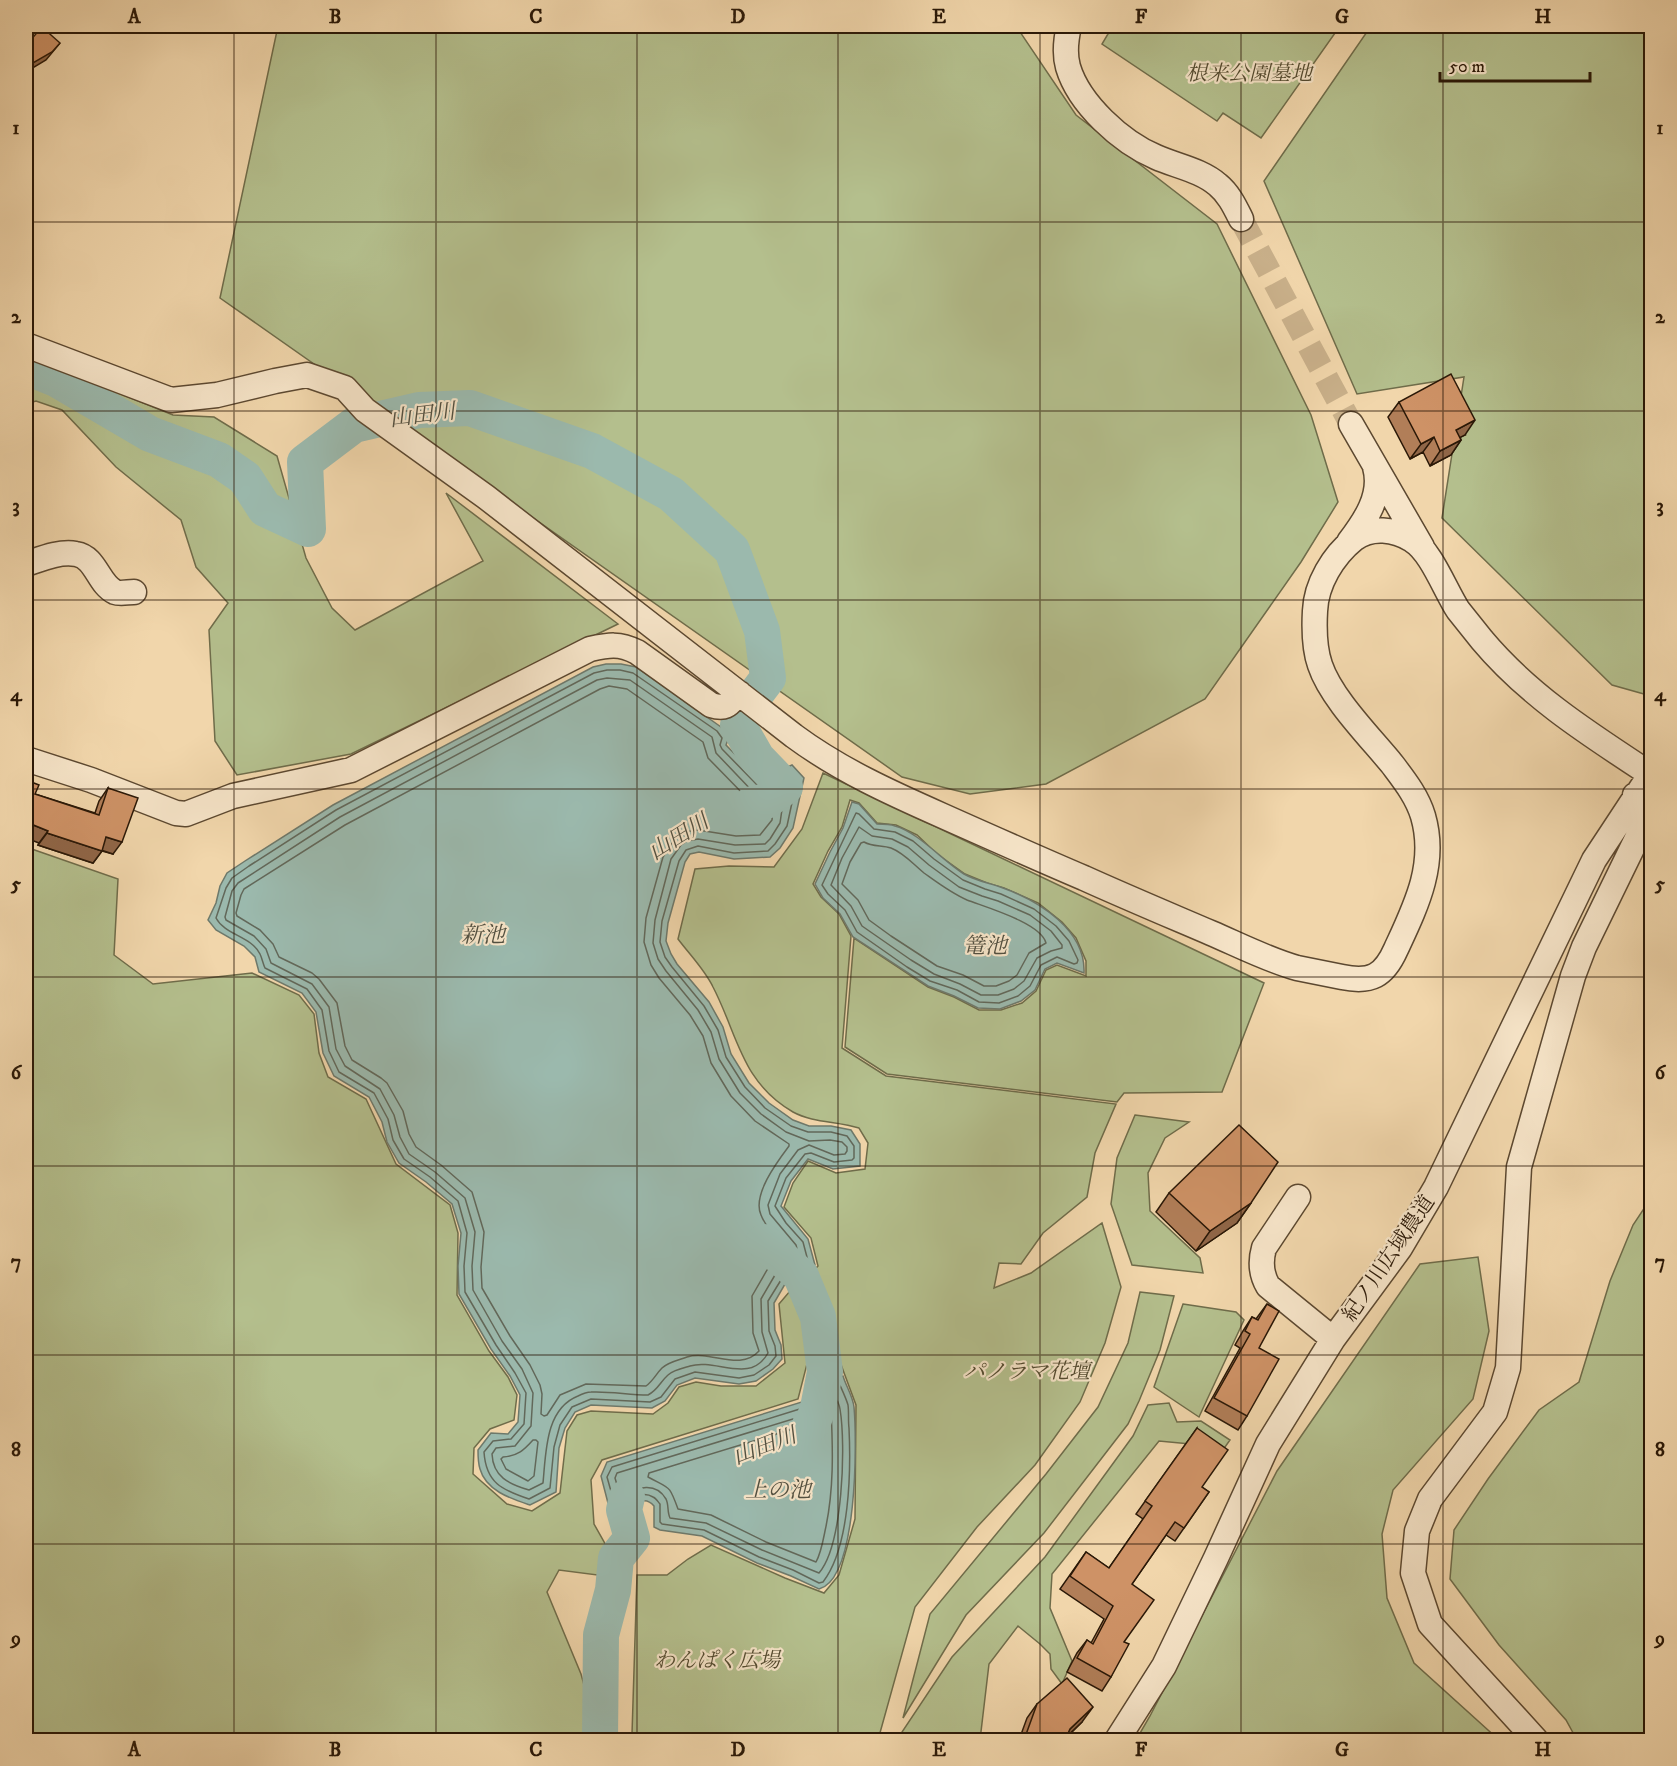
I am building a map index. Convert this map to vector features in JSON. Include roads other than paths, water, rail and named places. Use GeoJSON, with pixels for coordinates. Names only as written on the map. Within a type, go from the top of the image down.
{"type":"FeatureCollection","features":[{"type":"Feature","properties":{"kind":"street"},"geometry":{"type":"LineString","coordinates":[[1069,26],[1066,38],[1068,67],[1081,93],[1101,117],[1112,129],[1138,148],[1200,173],[1218,184],[1226,192],[1241,219]]}},
{"type":"Feature","properties":{"kind":"street"},"geometry":{"type":"LineString","coordinates":[[26,345],[171,400],[217,395],[307,375],[345,388],[365,410],[486,497],[827,760],[881,788],[1040,860],[1236,944],[1294,967],[1357,980],[1368,979],[1385,969],[1394,955],[1423,886],[1428,852],[1427,833],[1417,800],[1334,692],[1320,664],[1315,634],[1316,599],[1327,572],[1362,524],[1373,502],[1378,487],[1374,464]]}},
{"type":"Feature","properties":{"kind":"street"},"geometry":{"type":"LineString","coordinates":[[1351,424],[1458,609],[1482,640],[1535,694],[1580,729],[1651,773]]}},
{"type":"Feature","properties":{"kind":"street"},"geometry":{"type":"LineString","coordinates":[[1344,549],[1356,538],[1374,530],[1401,535],[1422,547]]}},
{"type":"Feature","properties":{"kind":"street"},"geometry":{"type":"LineString","coordinates":[[26,564],[56,555],[78,554],[93,565],[104,584],[117,593],[134,592]]}},
{"type":"Feature","properties":{"kind":"street"},"geometry":{"type":"LineString","coordinates":[[26,759],[91,780],[176,813],[186,814],[232,796],[351,770],[590,649],[611,645],[626,646],[711,705],[720,708],[727,706],[739,693]]}},
{"type":"Feature","properties":{"kind":"street","name":"紀ノ川広域農道"},"geometry":{"type":"LineString","coordinates":[[1117,1740],[1164,1666],[1268,1444],[1333,1339],[1400,1248],[1436,1187],[1581,885],[1594,860],[1651,773]]}},
{"type":"Feature","properties":{"kind":"street"},"geometry":{"type":"LineString","coordinates":[[1536,1740],[1430,1624],[1413,1573],[1417,1531],[1430,1498],[1495,1412],[1508,1368],[1520,1167],[1580,957],[1648,814],[1644,804],[1635,795]]}},
{"type":"Feature","properties":{"kind":"street"},"geometry":{"type":"LineString","coordinates":[[1298,1197],[1264,1248],[1261,1257],[1263,1277],[1268,1286],[1333,1339]]}},
{"type":"Feature","properties":{"kind":"water","name":"新池"},"geometry":{"type":"Polygon","coordinates":[[[606,664],[636,667],[721,727],[729,737],[726,745],[764,784],[771,785],[785,768],[792,765],[804,778],[793,828],[780,848],[770,857],[734,859],[699,852],[690,854],[685,862],[668,923],[666,941],[677,964],[709,1002],[723,1027],[731,1054],[749,1083],[769,1103],[793,1120],[809,1126],[831,1126],[851,1130],[860,1144],[860,1166],[833,1169],[808,1159],[791,1181],[781,1206],[808,1239],[815,1265],[785,1284],[774,1303],[775,1330],[781,1345],[782,1359],[773,1369],[756,1381],[739,1384],[695,1378],[677,1385],[665,1401],[652,1408],[591,1405],[575,1412],[565,1428],[559,1448],[556,1492],[530,1505],[500,1493],[483,1477],[479,1467],[478,1450],[491,1433],[508,1434],[518,1422],[520,1395],[459,1294],[458,1266],[461,1233],[452,1204],[399,1163],[387,1142],[382,1122],[369,1097],[334,1076],[323,1053],[316,1012],[302,993],[259,972],[255,957],[244,946],[216,930],[208,920],[227,873],[245,861],[333,805],[593,667],[606,664]]]}},
{"type":"Feature","properties":{"kind":"water","name":"篭池"},"geometry":{"type":"Polygon","coordinates":[[[852,802],[859,804],[877,824],[893,825],[913,834],[964,874],[1017,894],[1045,909],[1058,919],[1077,943],[1083,958],[1084,973],[1057,963],[1045,969],[1035,990],[1021,1001],[1000,1009],[978,1008],[928,986],[853,937],[840,914],[823,898],[815,884],[843,828],[852,802]]]}},
{"type":"Feature","properties":{"kind":"water","name":"上の池"},"geometry":{"type":"Polygon","coordinates":[[[843,1376],[854,1407],[855,1477],[848,1536],[841,1561],[832,1580],[819,1589],[757,1563],[702,1536],[660,1530],[654,1527],[654,1506],[647,1501],[639,1502],[634,1506],[643,1537],[635,1544],[617,1538],[601,1476],[607,1462],[802,1402],[811,1379],[843,1376]]]}},
{"type":"Feature","properties":{"kind":"waterway","name":"山田川"},"geometry":{"type":"LineString","coordinates":[[26,367],[56,379],[150,434],[219,460],[245,478],[265,509],[308,529],[305,462],[354,425],[419,410],[470,408],[592,451],[671,494],[732,550],[762,631],[768,678],[743,711],[738,725],[757,758],[785,787],[766,801],[752,804]]}},
{"type":"Feature","properties":{"kind":"waterway","name":"山田川"},"geometry":{"type":"LineString","coordinates":[[764,1242],[801,1276],[818,1317],[825,1372],[818,1408],[810,1425]]}},
{"type":"Feature","properties":{"kind":"waterway","name":"山田川"},"geometry":{"type":"LineString","coordinates":[[600,1740],[601,1635],[613,1590],[616,1558],[632,1538],[624,1510],[627,1497]]}},
{"type":"Feature","properties":{"kind":"tunnel"},"geometry":{"type":"LineString","coordinates":[[1241,219],[1351,424]]}},
{"type":"Feature","properties":{"kind":"park label","name":"根来公園墓地"},"geometry":{"type":"Point","coordinates":[1249,73]}},
{"type":"Feature","properties":{"kind":"park label","name":"パノラマ花壇"},"geometry":{"type":"Point","coordinates":[1027,1371]}},
{"type":"Feature","properties":{"kind":"park label","name":"わんぱく広場"},"geometry":{"type":"Point","coordinates":[717,1660]}}]}
